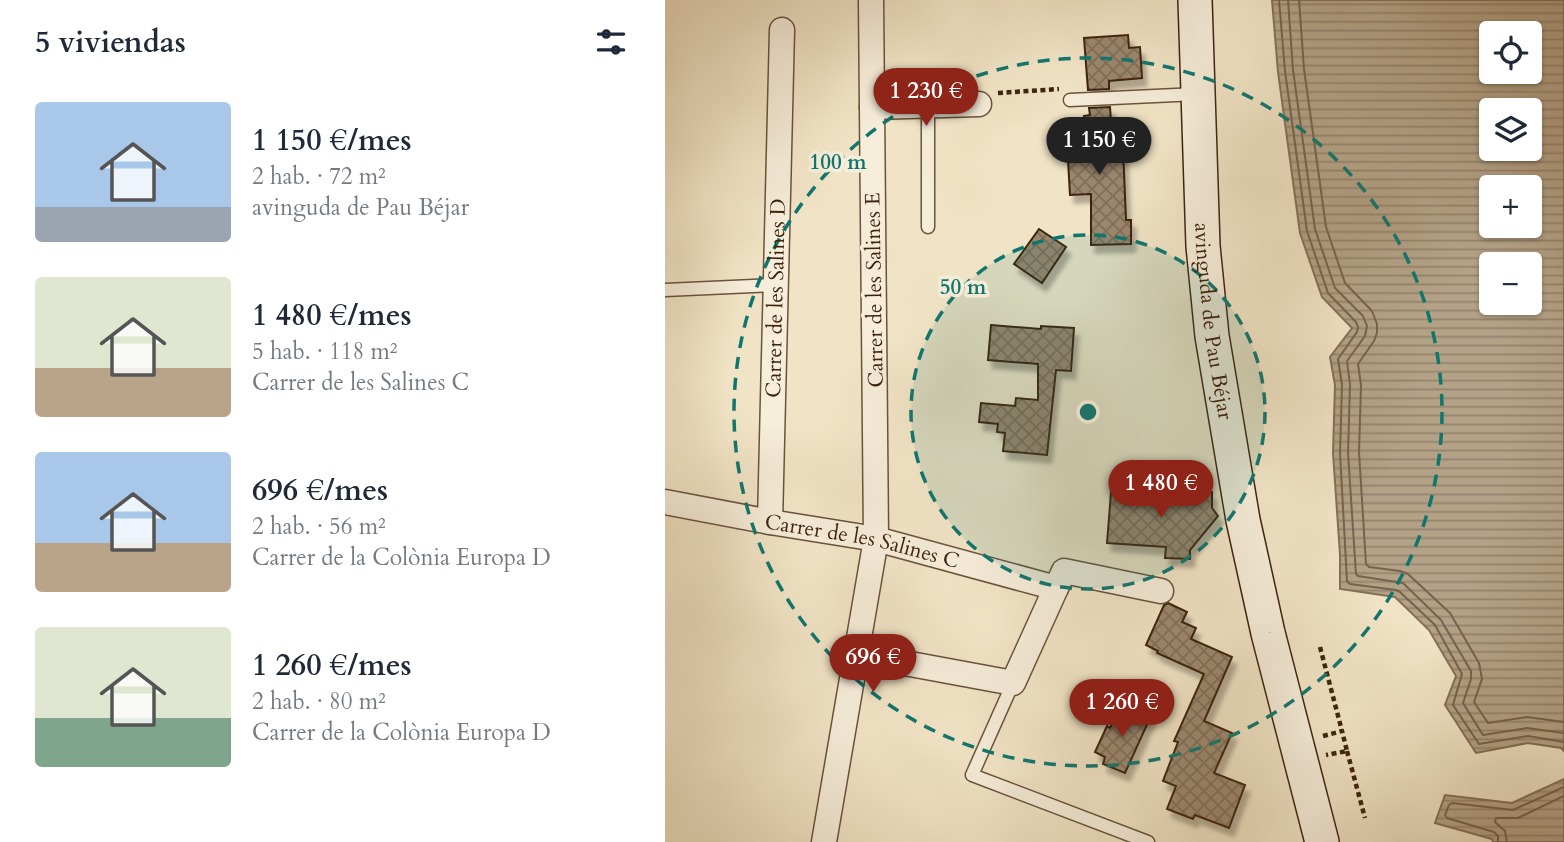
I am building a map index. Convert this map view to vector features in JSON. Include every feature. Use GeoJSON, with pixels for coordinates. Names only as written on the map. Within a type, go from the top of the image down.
{"type":"FeatureCollection","features":[{"type":"Feature","properties":{"kind":"street","name":"Carrer de les Salines E"},"geometry":{"type":"LineString","coordinates":[[824,842],[876,539],[871,0]]}},
{"type":"Feature","properties":{"kind":"street","name":"avinguda de Pau Béjar"},"geometry":{"type":"LineString","coordinates":[[1195,0],[1203,246],[1212,336],[1243,520],[1268,633],[1322,842]]}},
{"type":"Feature","properties":{"kind":"street","name":"Carrer de les Salines D"},"geometry":{"type":"LineString","coordinates":[[770,522],[782,30]]}},
{"type":"Feature","properties":{"kind":"street"},"geometry":{"type":"LineString","coordinates":[[872,107],[979,104]]}},
{"type":"Feature","properties":{"kind":"street","name":"Carrer de les Salines C"},"geometry":{"type":"LineString","coordinates":[[665,502],[876,539],[1056,588]]}},
{"type":"Feature","properties":{"kind":"street"},"geometry":{"type":"LineString","coordinates":[[856,654],[1013,683],[1064,570],[1161,591]]}},
{"type":"Feature","properties":{"kind":"lane"},"geometry":{"type":"LineString","coordinates":[[1070,100],[1197,94]]}},
{"type":"Feature","properties":{"kind":"lane"},"geometry":{"type":"LineString","coordinates":[[928,106],[928,227]]}},
{"type":"Feature","properties":{"kind":"lane"},"geometry":{"type":"LineString","coordinates":[[665,290],[776,285]]}},
{"type":"Feature","properties":{"kind":"lane"},"geometry":{"type":"LineString","coordinates":[[1013,683],[972,775],[1148,842]]}},
{"type":"Feature","properties":{"kind":"path"},"geometry":{"type":"LineString","coordinates":[[979,104],[979,95],[1069,88],[1070,100]]}},
{"type":"Feature","properties":{"kind":"path"},"geometry":{"type":"LineString","coordinates":[[1320,647],[1342,731]]}},
{"type":"Feature","properties":{"kind":"path"},"geometry":{"type":"LineString","coordinates":[[1347,751],[1365,818]]}},
{"type":"Feature","properties":{"kind":"water"},"geometry":{"type":"Polygon","coordinates":[[[1272,0],[1564,0],[1564,751],[1561,748],[1528,743],[1476,753],[1445,705],[1456,676],[1429,630],[1395,597],[1340,589],[1333,453],[1335,385],[1330,357],[1352,328],[1322,297],[1300,233],[1278,72],[1272,0]]]}},
{"type":"Feature","properties":{"kind":"water"},"geometry":{"type":"Polygon","coordinates":[[[1564,779],[1564,842],[1493,842],[1492,839],[1435,823],[1445,795],[1512,803],[1564,779]]]}},
{"type":"Feature","properties":{"kind":"building"},"geometry":{"type":"Polygon","coordinates":[[[1128,35],[1129,48],[1140,47],[1142,78],[1109,81],[1109,89],[1088,90],[1084,38],[1128,35]]]}},
{"type":"Feature","properties":{"kind":"building"},"geometry":{"type":"Polygon","coordinates":[[[1110,107],[1113,149],[1123,148],[1126,220],[1131,220],[1131,244],[1091,245],[1091,194],[1070,195],[1066,125],[1085,124],[1084,116],[1090,115],[1089,108],[1110,107]]]}},
{"type":"Feature","properties":{"kind":"building"},"geometry":{"type":"Polygon","coordinates":[[[1039,229],[1066,247],[1042,283],[1014,264],[1039,229]]]}},
{"type":"Feature","properties":{"kind":"building"},"geometry":{"type":"Polygon","coordinates":[[[991,325],[1041,329],[1041,326],[1074,328],[1071,371],[1056,370],[1047,455],[1003,451],[1005,433],[997,432],[998,424],[979,422],[981,403],[1015,406],[1016,398],[1038,400],[1038,364],[988,360],[991,325]]]}},
{"type":"Feature","properties":{"kind":"building"},"geometry":{"type":"Polygon","coordinates":[[[1171,491],[1212,492],[1212,508],[1218,516],[1190,550],[1190,559],[1165,558],[1166,547],[1107,543],[1111,492],[1170,496],[1171,491]]]}},
{"type":"Feature","properties":{"kind":"building"},"geometry":{"type":"Polygon","coordinates":[[[1168,603],[1187,612],[1182,622],[1196,628],[1191,639],[1232,657],[1204,721],[1232,733],[1214,773],[1245,785],[1229,828],[1195,815],[1193,819],[1167,809],[1176,786],[1163,781],[1178,742],[1174,741],[1204,674],[1157,653],[1158,651],[1146,645],[1164,605],[1168,603]]]}},
{"type":"Feature","properties":{"kind":"building"},"geometry":{"type":"Polygon","coordinates":[[[1120,705],[1150,718],[1125,773],[1103,764],[1105,757],[1095,752],[1120,705]]]}}]}
